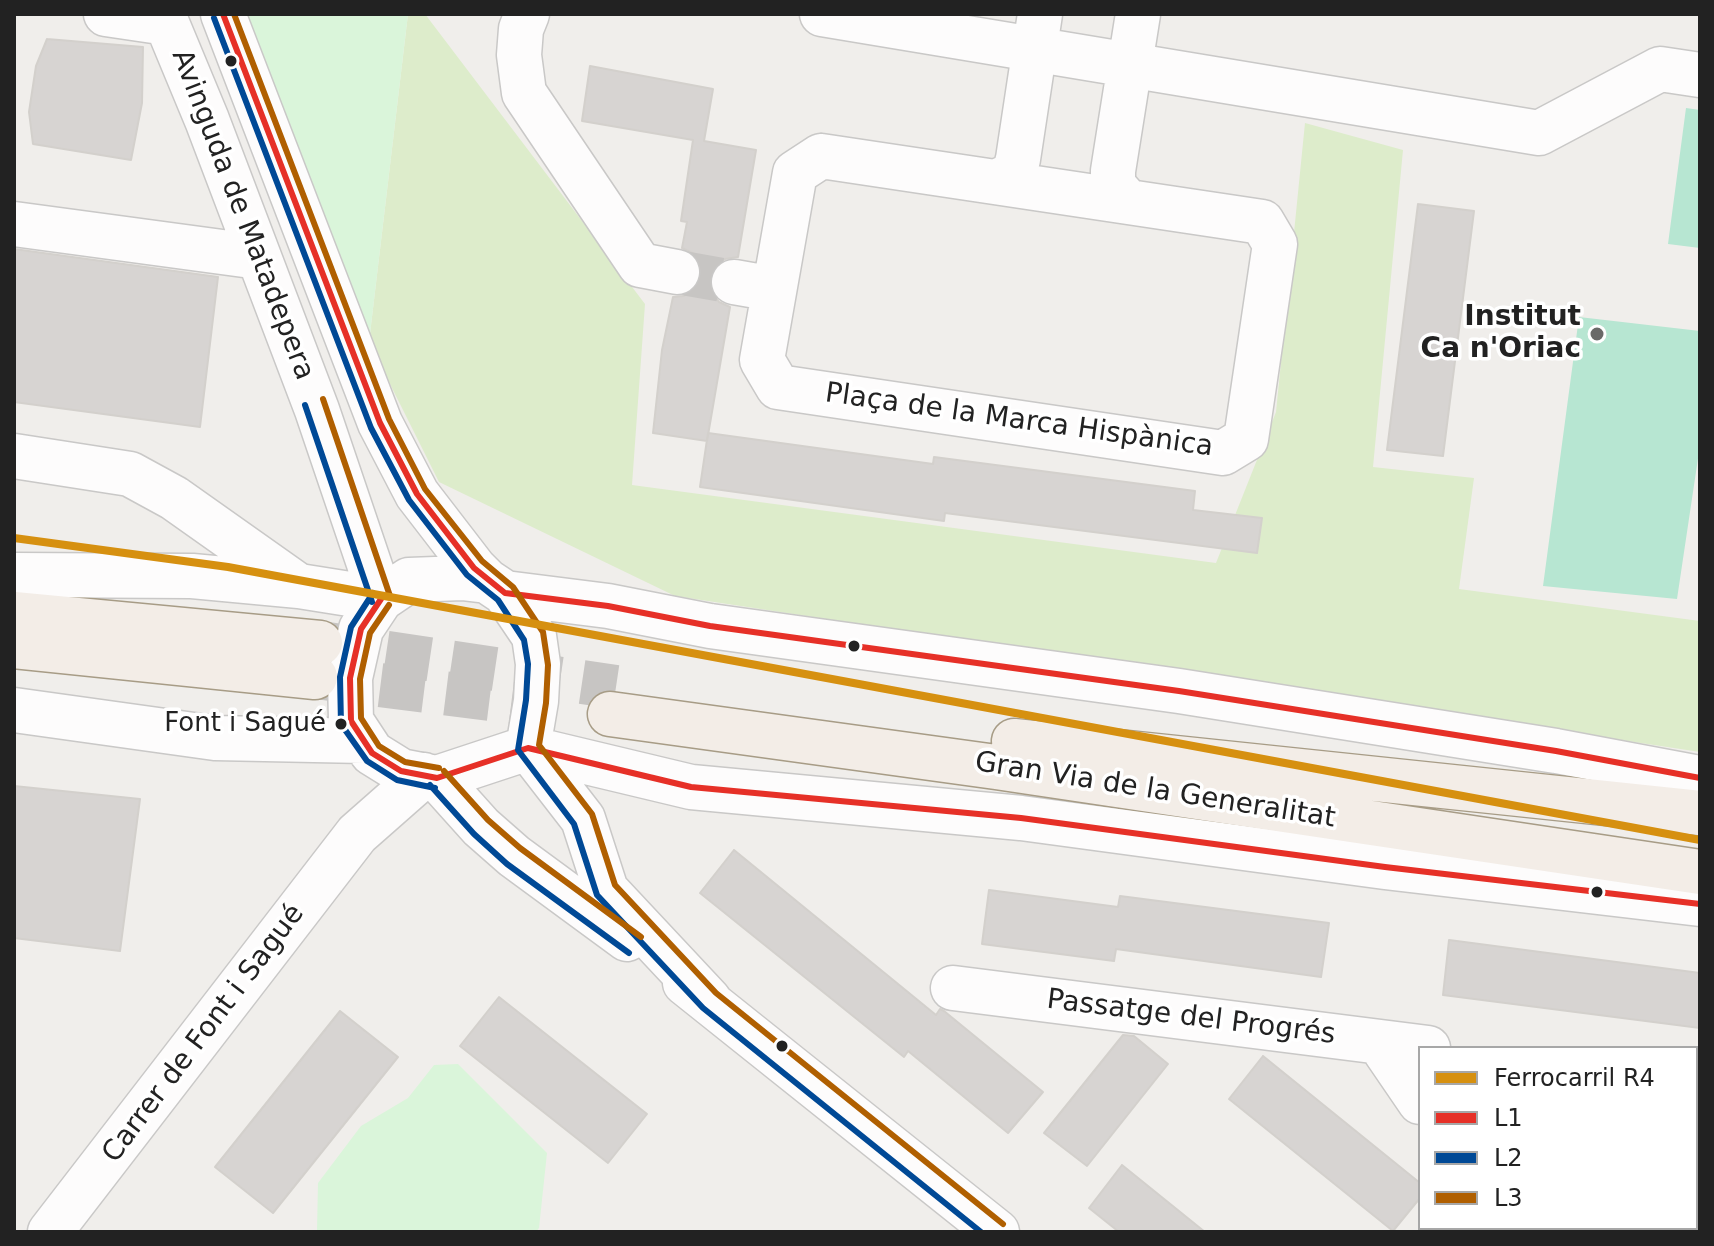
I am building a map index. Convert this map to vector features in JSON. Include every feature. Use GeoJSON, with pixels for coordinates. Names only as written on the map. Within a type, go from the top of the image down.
{"type":"FeatureCollection","features":[{"type":"Feature","properties":{"kind":"main road"},"geometry":{"type":"LineString","coordinates":[[14,614],[317,660],[14,646]]}},
{"type":"Feature","properties":{"kind":"main road","name":"Gran Via de la Generalitat"},"geometry":{"type":"LineString","coordinates":[[1700,813],[613,700],[996,767],[1700,872]]}},
{"type":"Feature","properties":{"kind":"street"},"geometry":{"type":"LineString","coordinates":[[106,14],[165,19]]}},
{"type":"Feature","properties":{"kind":"street","name":"Avinguda de Matadepera"},"geometry":{"type":"LineString","coordinates":[[223,14],[380,423],[417,494],[474,568],[496,587],[534,636],[538,664],[528,748]]}},
{"type":"Feature","properties":{"kind":"street"},"geometry":{"type":"LineString","coordinates":[[527,14],[521,29],[519,55],[524,93],[640,265],[677,272]]}},
{"type":"Feature","properties":{"kind":"street"},"geometry":{"type":"LineString","coordinates":[[822,14],[1037,32],[1130,66],[1539,133],[1660,69],[1700,75]]}},
{"type":"Feature","properties":{"kind":"street"},"geometry":{"type":"LineString","coordinates":[[1127,201],[1113,185],[1113,171],[1138,14]]}},
{"type":"Feature","properties":{"kind":"street","name":"Avinguda de Matadepera"},"geometry":{"type":"LineString","coordinates":[[165,19],[317,410],[381,599]]}},
{"type":"Feature","properties":{"kind":"street"},"geometry":{"type":"LineString","coordinates":[[998,181],[1014,174],[1018,159],[1037,32]]}},
{"type":"Feature","properties":{"kind":"street","name":"Plaça de la Marca Hispànica"},"geometry":{"type":"LineString","coordinates":[[821,156],[1127,201],[1262,222],[1275,244],[1246,439],[1223,453],[778,387],[762,360],[754,285],[795,173],[821,156]]}},
{"type":"Feature","properties":{"kind":"street"},"geometry":{"type":"LineString","coordinates":[[14,224],[259,257]]}},
{"type":"Feature","properties":{"kind":"street"},"geometry":{"type":"LineString","coordinates":[[14,456],[130,474],[174,498],[299,586]]}},
{"type":"Feature","properties":{"kind":"street"},"geometry":{"type":"LineString","coordinates":[[14,575],[192,576],[299,586],[381,599]]}},
{"type":"Feature","properties":{"kind":"street"},"geometry":{"type":"LineString","coordinates":[[1700,778],[1556,751],[1179,691],[710,626],[462,578],[409,580],[381,599],[361,629],[350,678],[351,721],[368,747],[401,771],[430,777],[528,748],[691,787],[1021,818],[1385,867],[1700,904]]}},
{"type":"Feature","properties":{"kind":"street"},"geometry":{"type":"LineString","coordinates":[[14,710],[215,738],[368,747]]}},
{"type":"Feature","properties":{"kind":"street","name":"Carrer de Font i Sagué"},"geometry":{"type":"LineString","coordinates":[[357,834],[368,747]]}},
{"type":"Feature","properties":{"kind":"street"},"geometry":{"type":"LineString","coordinates":[[528,748],[583,819],[606,890],[709,1000]]}},
{"type":"Feature","properties":{"kind":"street"},"geometry":{"type":"LineString","coordinates":[[430,777],[514,856],[709,1000],[997,1232]]}},
{"type":"Feature","properties":{"kind":"street","name":"Carrer de Font i Sagué"},"geometry":{"type":"LineString","coordinates":[[50,1232],[357,834],[430,777]]}},
{"type":"Feature","properties":{"kind":"street","name":"Passatge del Progrés"},"geometry":{"type":"LineString","coordinates":[[953,988],[1418,1047]]}},
{"type":"Feature","properties":{"kind":"street"},"geometry":{"type":"LineString","coordinates":[[1379,1042],[1418,1099]]}},
{"type":"Feature","properties":{"kind":"green space"},"geometry":{"type":"Polygon","coordinates":[[[236,14],[408,14],[369,342],[236,14]]]}},
{"type":"Feature","properties":{"kind":"green space"},"geometry":{"type":"Polygon","coordinates":[[[408,14],[425,14],[645,304],[632,485],[1216,563],[1276,412],[1305,123],[1403,150],[1373,467],[1474,478],[1459,589],[1700,621],[1700,752],[675,596],[439,482],[369,342],[408,14]]]}},
{"type":"Feature","properties":{"kind":"green space"},"geometry":{"type":"Polygon","coordinates":[[[1686,108],[1700,110],[1700,248],[1668,244],[1686,108]]]}},
{"type":"Feature","properties":{"kind":"green space"},"geometry":{"type":"Polygon","coordinates":[[[1579,317],[1700,331],[1700,445],[1677,599],[1543,586],[1579,317]]]}},
{"type":"Feature","properties":{"kind":"green space"},"geometry":{"type":"Polygon","coordinates":[[[458,1064],[547,1153],[539,1228],[536,1232],[317,1230],[318,1183],[361,1126],[408,1098],[434,1065],[458,1064]]]}},
{"type":"Feature","properties":{"kind":"building"},"geometry":{"type":"Polygon","coordinates":[[[47,39],[143,47],[142,103],[131,160],[33,144],[29,112],[36,66],[47,39]]]}},
{"type":"Feature","properties":{"kind":"building"},"geometry":{"type":"Polygon","coordinates":[[[590,66],[713,89],[704,141],[756,150],[738,257],[715,265],[710,277],[711,291],[719,302],[730,307],[707,441],[653,433],[662,350],[673,297],[684,296],[695,289],[702,276],[701,264],[694,254],[682,248],[687,222],[681,221],[693,140],[582,121],[590,66]]]}},
{"type":"Feature","properties":{"kind":"building"},"geometry":{"type":"Polygon","coordinates":[[[1418,204],[1474,211],[1443,456],[1387,450],[1418,204]]]}},
{"type":"Feature","properties":{"kind":"building"},"geometry":{"type":"Polygon","coordinates":[[[14,249],[218,277],[200,427],[14,402],[14,249]]]}},
{"type":"Feature","properties":{"kind":"building"},"geometry":{"type":"Polygon","coordinates":[[[708,433],[933,464],[934,457],[1195,491],[1193,510],[1262,518],[1257,553],[945,513],[944,521],[700,487],[708,433]]]}},
{"type":"Feature","properties":{"kind":"building"},"geometry":{"type":"Polygon","coordinates":[[[14,786],[140,799],[120,951],[14,938],[14,786]]]}},
{"type":"Feature","properties":{"kind":"building"},"geometry":{"type":"Polygon","coordinates":[[[734,850],[936,1015],[940,1009],[944,1011],[1043,1092],[1008,1133],[908,1051],[904,1057],[700,893],[734,850]]]}},
{"type":"Feature","properties":{"kind":"building"},"geometry":{"type":"Polygon","coordinates":[[[989,890],[1118,907],[1120,896],[1329,923],[1321,977],[1116,949],[1114,961],[982,944],[989,890]]]}},
{"type":"Feature","properties":{"kind":"building"},"geometry":{"type":"Polygon","coordinates":[[[1449,940],[1700,973],[1700,1028],[1443,995],[1449,940]]]}},
{"type":"Feature","properties":{"kind":"building"},"geometry":{"type":"Polygon","coordinates":[[[499,997],[647,1114],[608,1163],[460,1046],[499,997]]]}},
{"type":"Feature","properties":{"kind":"building"},"geometry":{"type":"Polygon","coordinates":[[[340,1011],[398,1057],[273,1213],[215,1167],[340,1011]]]}},
{"type":"Feature","properties":{"kind":"building"},"geometry":{"type":"Polygon","coordinates":[[[1123,1035],[1134,1036],[1168,1064],[1087,1166],[1044,1133],[1123,1035]]]}},
{"type":"Feature","properties":{"kind":"building"},"geometry":{"type":"Polygon","coordinates":[[[1263,1056],[1418,1181],[1418,1200],[1393,1231],[1229,1099],[1263,1056]]]}},
{"type":"Feature","properties":{"kind":"building"},"geometry":{"type":"Polygon","coordinates":[[[1122,1165],[1205,1232],[1119,1232],[1089,1208],[1122,1165]]]}},
{"type":"Feature","properties":{"kind":"tunnel"},"geometry":{"type":"LineString","coordinates":[[677,272],[734,282]]}},
{"type":"Feature","properties":{"kind":"tunnel"},"geometry":{"type":"LineString","coordinates":[[321,643],[616,687]]}},
{"type":"Feature","properties":{"kind":"tunnel"},"geometry":{"type":"LineString","coordinates":[[315,677],[555,707]]}},
{"type":"Feature","properties":{"kind":"rail line","name":"R4"},"geometry":{"type":"LineString","coordinates":[[14,538],[228,567],[1700,840]]}},
{"type":"Feature","properties":{"kind":"transit line","name":"L1"},"geometry":{"type":"LineString","coordinates":[[223,14],[380,423],[417,494],[474,568],[505,593],[608,606],[710,626],[1179,691],[1556,751],[1700,778]]}},
{"type":"Feature","properties":{"kind":"transit line","name":"L3"},"geometry":{"type":"LineString","coordinates":[[234,14],[389,419],[425,489],[482,561],[513,587],[543,632],[548,665],[539,745],[592,814],[615,885],[716,993],[1003,1224]]}},
{"type":"Feature","properties":{"kind":"transit line","name":"L2"},"geometry":{"type":"LineString","coordinates":[[214,18],[371,428],[409,500],[467,575],[498,600],[524,640],[528,664],[518,750],[574,824],[597,895],[703,1008],[981,1232]]}},
{"type":"Feature","properties":{"kind":"transit line","name":"L3"},"geometry":{"type":"LineString","coordinates":[[323,399],[390,596]]}},
{"type":"Feature","properties":{"kind":"transit line","name":"L2"},"geometry":{"type":"LineString","coordinates":[[305,405],[372,602]]}},
{"type":"Feature","properties":{"kind":"transit line","name":"L2"},"geometry":{"type":"LineString","coordinates":[[373,593],[351,627],[340,677],[341,724],[367,761],[397,780],[435,788]]}},
{"type":"Feature","properties":{"kind":"transit line","name":"L1"},"geometry":{"type":"LineString","coordinates":[[381,599],[361,629],[350,678],[351,721],[372,753],[401,771],[437,778],[528,748],[691,787],[1021,818],[1385,867],[1700,904]]}},
{"type":"Feature","properties":{"kind":"transit line","name":"L3"},"geometry":{"type":"LineString","coordinates":[[389,605],[370,633],[360,679],[361,718],[379,746],[405,762],[439,768]]}},
{"type":"Feature","properties":{"kind":"transit line","name":"L3"},"geometry":{"type":"LineString","coordinates":[[444,771],[488,820],[520,848],[641,937]]}},
{"type":"Feature","properties":{"kind":"transit line","name":"L2"},"geometry":{"type":"LineString","coordinates":[[430,785],[474,834],[507,864],[629,953]]}},
{"type":"Feature","properties":{"kind":"place","name":"Institut Ca n'Oriac"},"geometry":{"type":"Point","coordinates":[1597,334]}},
{"type":"Feature","properties":{"kind":"place","name":"Font i Sagué"},"geometry":{"type":"Point","coordinates":[341,724]}}]}
